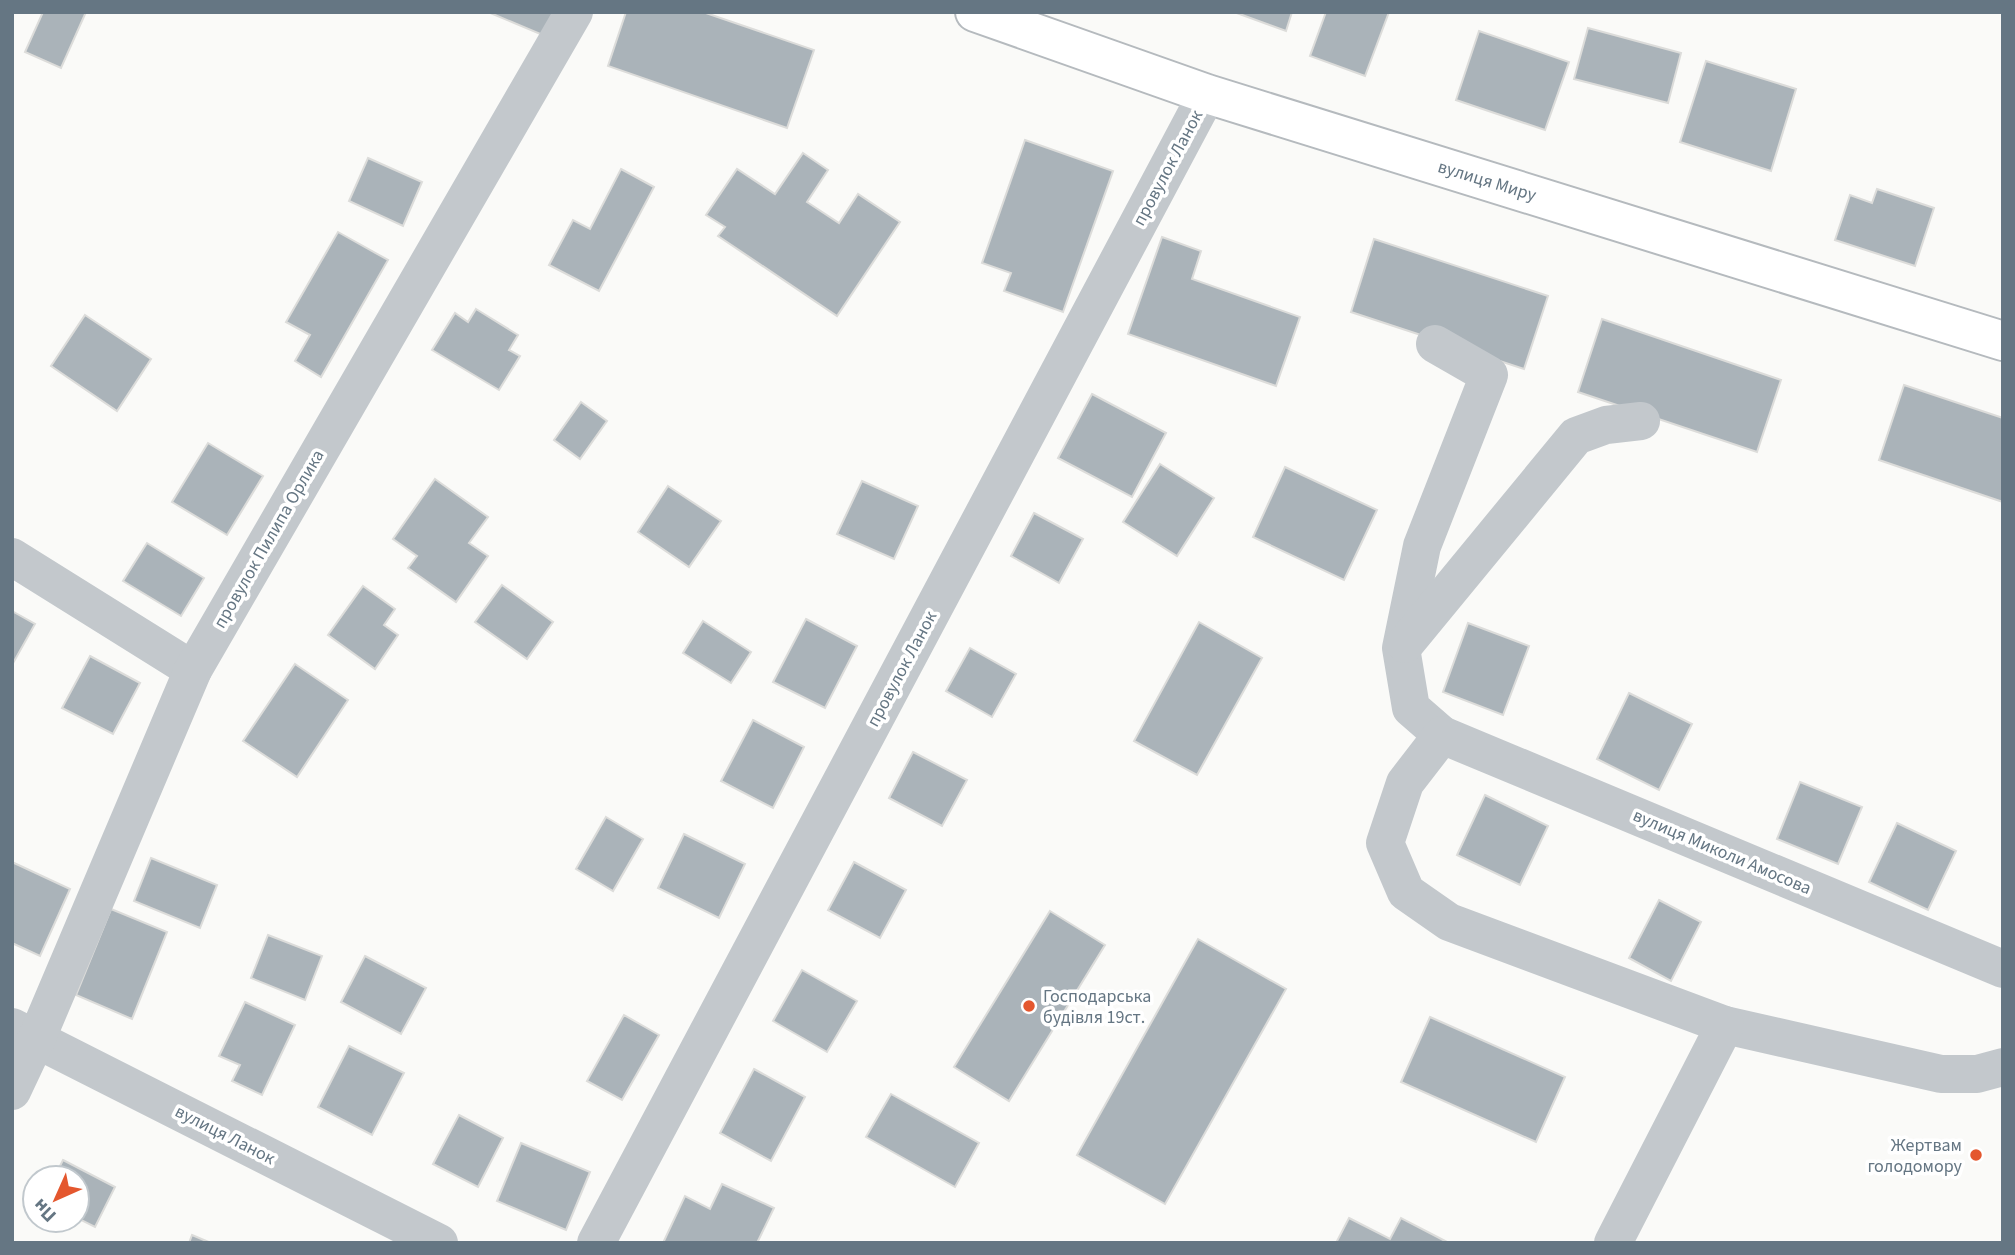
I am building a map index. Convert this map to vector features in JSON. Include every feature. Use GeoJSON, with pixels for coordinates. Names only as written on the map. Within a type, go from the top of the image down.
{"type":"FeatureCollection","features":[{"type":"Feature","properties":{"kind":"main road","name":"вулиця Миру"},"geometry":{"type":"LineString","coordinates":[[975,12],[1207,94],[2003,341]]}},
{"type":"Feature","properties":{"kind":"street","name":"провулок Пилипа Орлика"},"geometry":{"type":"LineString","coordinates":[[12,1091],[24,1034],[193,670],[574,12]]}},
{"type":"Feature","properties":{"kind":"street","name":"провулок Ланок"},"geometry":{"type":"LineString","coordinates":[[596,1243],[1207,94]]}},
{"type":"Feature","properties":{"kind":"street","name":"вулиця Миколи Амосова"},"geometry":{"type":"LineString","coordinates":[[1435,344],[1489,375],[1422,546],[1401,649],[1411,708],[1442,735],[2003,969]]}},
{"type":"Feature","properties":{"kind":"street"},"geometry":{"type":"LineString","coordinates":[[1401,649],[1576,436],[1606,425],[1640,421]]}},
{"type":"Feature","properties":{"kind":"street"},"geometry":{"type":"LineString","coordinates":[[12,557],[193,670]]}},
{"type":"Feature","properties":{"kind":"street"},"geometry":{"type":"LineString","coordinates":[[1442,735],[1405,783],[1385,843],[1406,892],[1449,922],[1725,1025],[1941,1074],[1977,1074],[2003,1067]]}},
{"type":"Feature","properties":{"kind":"street"},"geometry":{"type":"LineString","coordinates":[[1613,1243],[1725,1025]]}},
{"type":"Feature","properties":{"kind":"street","name":"вулиця Ланок"},"geometry":{"type":"LineString","coordinates":[[24,1034],[439,1243]]}},
{"type":"Feature","properties":{"kind":"building"},"geometry":{"type":"Polygon","coordinates":[[[43,12],[86,12],[61,68],[25,52],[43,12]]]}},
{"type":"Feature","properties":{"kind":"building"},"geometry":{"type":"Polygon","coordinates":[[[488,12],[555,12],[545,36],[488,12]]]}},
{"type":"Feature","properties":{"kind":"building"},"geometry":{"type":"Polygon","coordinates":[[[626,12],[703,12],[814,50],[787,128],[608,66],[626,12]]]}},
{"type":"Feature","properties":{"kind":"building"},"geometry":{"type":"Polygon","coordinates":[[[1234,12],[1292,12],[1286,31],[1234,12]]]}},
{"type":"Feature","properties":{"kind":"building"},"geometry":{"type":"Polygon","coordinates":[[[1326,12],[1389,12],[1365,76],[1310,56],[1326,12]]]}},
{"type":"Feature","properties":{"kind":"building"},"geometry":{"type":"Polygon","coordinates":[[[1588,28],[1681,53],[1668,103],[1574,79],[1588,28]]]}},
{"type":"Feature","properties":{"kind":"building"},"geometry":{"type":"Polygon","coordinates":[[[1479,31],[1569,62],[1545,130],[1456,100],[1479,31]]]}},
{"type":"Feature","properties":{"kind":"building"},"geometry":{"type":"Polygon","coordinates":[[[1706,61],[1796,89],[1771,171],[1680,142],[1706,61]]]}},
{"type":"Feature","properties":{"kind":"building"},"geometry":{"type":"Polygon","coordinates":[[[1025,140],[1113,171],[1063,312],[1004,291],[1011,273],[982,263],[1025,140]]]}},
{"type":"Feature","properties":{"kind":"building"},"geometry":{"type":"Polygon","coordinates":[[[803,153],[828,170],[807,202],[839,223],[858,194],[900,222],[837,316],[718,236],[725,227],[706,215],[737,169],[775,194],[803,153]]]}},
{"type":"Feature","properties":{"kind":"building"},"geometry":{"type":"Polygon","coordinates":[[[368,158],[422,182],[403,226],[349,201],[368,158]]]}},
{"type":"Feature","properties":{"kind":"building"},"geometry":{"type":"Polygon","coordinates":[[[621,169],[654,187],[599,291],[549,265],[573,220],[590,229],[621,169]]]}},
{"type":"Feature","properties":{"kind":"building"},"geometry":{"type":"Polygon","coordinates":[[[1877,189],[1934,208],[1915,266],[1835,240],[1850,195],[1872,203],[1877,189]]]}},
{"type":"Feature","properties":{"kind":"building"},"geometry":{"type":"Polygon","coordinates":[[[338,232],[388,260],[321,377],[295,361],[310,335],[286,322],[338,232]]]}},
{"type":"Feature","properties":{"kind":"building"},"geometry":{"type":"Polygon","coordinates":[[[1162,237],[1201,251],[1192,279],[1300,317],[1276,386],[1128,334],[1162,237]]]}},
{"type":"Feature","properties":{"kind":"building"},"geometry":{"type":"Polygon","coordinates":[[[1374,239],[1548,296],[1524,369],[1351,312],[1374,239]]]}},
{"type":"Feature","properties":{"kind":"building"},"geometry":{"type":"Polygon","coordinates":[[[476,309],[518,335],[509,350],[520,356],[499,390],[432,350],[455,313],[468,322],[476,309]]]}},
{"type":"Feature","properties":{"kind":"building"},"geometry":{"type":"Polygon","coordinates":[[[85,315],[151,359],[117,411],[51,366],[85,315]]]}},
{"type":"Feature","properties":{"kind":"building"},"geometry":{"type":"Polygon","coordinates":[[[1602,319],[1781,380],[1757,452],[1578,392],[1602,319]]]}},
{"type":"Feature","properties":{"kind":"building"},"geometry":{"type":"Polygon","coordinates":[[[1904,385],[2003,418],[2003,502],[1879,460],[1904,385]]]}},
{"type":"Feature","properties":{"kind":"building"},"geometry":{"type":"Polygon","coordinates":[[[1092,394],[1166,433],[1132,497],[1058,458],[1092,394]]]}},
{"type":"Feature","properties":{"kind":"building"},"geometry":{"type":"Polygon","coordinates":[[[581,402],[607,421],[580,459],[554,440],[581,402]]]}},
{"type":"Feature","properties":{"kind":"building"},"geometry":{"type":"Polygon","coordinates":[[[208,443],[263,476],[227,535],[172,502],[208,443]]]}},
{"type":"Feature","properties":{"kind":"building"},"geometry":{"type":"Polygon","coordinates":[[[1160,464],[1214,498],[1177,556],[1123,522],[1160,464]]]}},
{"type":"Feature","properties":{"kind":"building"},"geometry":{"type":"Polygon","coordinates":[[[1285,467],[1377,510],[1344,580],[1253,537],[1285,467]]]}},
{"type":"Feature","properties":{"kind":"building"},"geometry":{"type":"Polygon","coordinates":[[[435,479],[488,517],[469,543],[488,556],[456,602],[408,568],[417,556],[393,539],[435,479]]]}},
{"type":"Feature","properties":{"kind":"building"},"geometry":{"type":"Polygon","coordinates":[[[862,481],[918,506],[894,559],[837,534],[862,481]]]}},
{"type":"Feature","properties":{"kind":"building"},"geometry":{"type":"Polygon","coordinates":[[[668,486],[721,521],[689,567],[638,532],[668,486]]]}},
{"type":"Feature","properties":{"kind":"building"},"geometry":{"type":"Polygon","coordinates":[[[1034,513],[1083,539],[1059,583],[1011,556],[1034,513]]]}},
{"type":"Feature","properties":{"kind":"building"},"geometry":{"type":"Polygon","coordinates":[[[147,543],[204,578],[181,616],[123,581],[147,543]]]}},
{"type":"Feature","properties":{"kind":"building"},"geometry":{"type":"Polygon","coordinates":[[[502,585],[553,622],[527,659],[475,622],[502,585]]]}},
{"type":"Feature","properties":{"kind":"building"},"geometry":{"type":"Polygon","coordinates":[[[363,586],[395,609],[384,625],[398,635],[375,669],[328,635],[363,586]]]}},
{"type":"Feature","properties":{"kind":"building"},"geometry":{"type":"Polygon","coordinates":[[[12,611],[35,624],[12,665],[12,611]]]}},
{"type":"Feature","properties":{"kind":"building"},"geometry":{"type":"Polygon","coordinates":[[[806,619],[857,646],[825,708],[773,682],[806,619]]]}},
{"type":"Feature","properties":{"kind":"building"},"geometry":{"type":"Polygon","coordinates":[[[703,621],[751,652],[731,683],[683,653],[703,621]]]}},
{"type":"Feature","properties":{"kind":"building"},"geometry":{"type":"Polygon","coordinates":[[[1199,622],[1262,658],[1197,775],[1134,741],[1199,622]]]}},
{"type":"Feature","properties":{"kind":"building"},"geometry":{"type":"Polygon","coordinates":[[[1468,623],[1529,646],[1503,715],[1443,692],[1468,623]]]}},
{"type":"Feature","properties":{"kind":"building"},"geometry":{"type":"Polygon","coordinates":[[[970,648],[1016,674],[992,717],[946,691],[970,648]]]}},
{"type":"Feature","properties":{"kind":"building"},"geometry":{"type":"Polygon","coordinates":[[[90,656],[140,683],[113,734],[62,708],[90,656]]]}},
{"type":"Feature","properties":{"kind":"building"},"geometry":{"type":"Polygon","coordinates":[[[295,664],[348,700],[297,777],[243,741],[295,664]]]}},
{"type":"Feature","properties":{"kind":"building"},"geometry":{"type":"Polygon","coordinates":[[[1629,693],[1692,724],[1659,790],[1597,759],[1629,693]]]}},
{"type":"Feature","properties":{"kind":"building"},"geometry":{"type":"Polygon","coordinates":[[[753,720],[804,747],[773,808],[721,781],[753,720]]]}},
{"type":"Feature","properties":{"kind":"building"},"geometry":{"type":"Polygon","coordinates":[[[913,752],[967,780],[942,826],[889,798],[913,752]]]}},
{"type":"Feature","properties":{"kind":"building"},"geometry":{"type":"Polygon","coordinates":[[[1800,782],[1862,807],[1838,864],[1777,839],[1800,782]]]}},
{"type":"Feature","properties":{"kind":"building"},"geometry":{"type":"Polygon","coordinates":[[[1485,795],[1548,826],[1520,885],[1457,855],[1485,795]]]}},
{"type":"Feature","properties":{"kind":"building"},"geometry":{"type":"Polygon","coordinates":[[[606,817],[643,839],[613,891],[576,869],[606,817]]]}},
{"type":"Feature","properties":{"kind":"building"},"geometry":{"type":"Polygon","coordinates":[[[1897,823],[1956,851],[1928,910],[1869,882],[1897,823]]]}},
{"type":"Feature","properties":{"kind":"building"},"geometry":{"type":"Polygon","coordinates":[[[684,834],[745,864],[719,918],[658,888],[684,834]]]}},
{"type":"Feature","properties":{"kind":"building"},"geometry":{"type":"Polygon","coordinates":[[[151,858],[217,885],[200,928],[134,901],[151,858]]]}},
{"type":"Feature","properties":{"kind":"building"},"geometry":{"type":"Polygon","coordinates":[[[12,862],[70,889],[40,956],[12,943],[12,862]]]}},
{"type":"Feature","properties":{"kind":"building"},"geometry":{"type":"Polygon","coordinates":[[[854,862],[906,890],[880,938],[828,910],[854,862]]]}},
{"type":"Feature","properties":{"kind":"building"},"geometry":{"type":"Polygon","coordinates":[[[1659,900],[1701,922],[1671,981],[1629,958],[1659,900]]]}},
{"type":"Feature","properties":{"kind":"building"},"geometry":{"type":"Polygon","coordinates":[[[111,909],[167,932],[132,1019],[76,995],[111,909]]]}},
{"type":"Feature","properties":{"kind":"building","name":"Господарська будівля 19ст."},"geometry":{"type":"Polygon","coordinates":[[[1050,911],[1105,945],[1009,1101],[954,1067],[1050,911]]]}},
{"type":"Feature","properties":{"kind":"building"},"geometry":{"type":"Polygon","coordinates":[[[268,935],[322,956],[305,1000],[251,978],[268,935]]]}},
{"type":"Feature","properties":{"kind":"building"},"geometry":{"type":"Polygon","coordinates":[[[1198,939],[1286,989],[1165,1204],[1077,1155],[1198,939]]]}},
{"type":"Feature","properties":{"kind":"building"},"geometry":{"type":"Polygon","coordinates":[[[365,956],[426,988],[401,1034],[341,1002],[365,956]]]}},
{"type":"Feature","properties":{"kind":"building"},"geometry":{"type":"Polygon","coordinates":[[[802,970],[857,1001],[827,1052],[773,1021],[802,970]]]}},
{"type":"Feature","properties":{"kind":"building"},"geometry":{"type":"Polygon","coordinates":[[[245,1002],[295,1025],[262,1095],[232,1081],[240,1065],[219,1056],[245,1002]]]}},
{"type":"Feature","properties":{"kind":"building"},"geometry":{"type":"Polygon","coordinates":[[[624,1015],[659,1035],[622,1100],[587,1081],[624,1015]]]}},
{"type":"Feature","properties":{"kind":"building"},"geometry":{"type":"Polygon","coordinates":[[[1430,1017],[1565,1077],[1536,1142],[1401,1082],[1430,1017]]]}},
{"type":"Feature","properties":{"kind":"building"},"geometry":{"type":"Polygon","coordinates":[[[349,1046],[404,1073],[372,1135],[318,1107],[349,1046]]]}},
{"type":"Feature","properties":{"kind":"building"},"geometry":{"type":"Polygon","coordinates":[[[754,1069],[805,1097],[771,1161],[720,1133],[754,1069]]]}},
{"type":"Feature","properties":{"kind":"building"},"geometry":{"type":"Polygon","coordinates":[[[891,1094],[979,1143],[955,1187],[866,1137],[891,1094]]]}},
{"type":"Feature","properties":{"kind":"building"},"geometry":{"type":"Polygon","coordinates":[[[459,1115],[503,1138],[478,1187],[433,1164],[459,1115]]]}},
{"type":"Feature","properties":{"kind":"building"},"geometry":{"type":"Polygon","coordinates":[[[521,1143],[590,1172],[566,1230],[497,1201],[521,1143]]]}},
{"type":"Feature","properties":{"kind":"building"},"geometry":{"type":"Polygon","coordinates":[[[91,1175],[115,1187],[95,1227],[91,1225],[91,1175]]]}},
{"type":"Feature","properties":{"kind":"building"},"geometry":{"type":"Polygon","coordinates":[[[722,1184],[774,1208],[757,1243],[663,1243],[685,1196],[710,1209],[722,1184]]]}},
{"type":"Feature","properties":{"kind":"building"},"geometry":{"type":"Polygon","coordinates":[[[1349,1218],[1390,1239],[1401,1218],[1449,1243],[1336,1243],[1349,1218]]]}},
{"type":"Feature","properties":{"kind":"building"},"geometry":{"type":"Polygon","coordinates":[[[192,1235],[211,1243],[189,1243],[192,1235]]]}},
{"type":"Feature","properties":{"kind":"place","name":"Господарська будівля 19ст."},"geometry":{"type":"Point","coordinates":[1029,1006]}},
{"type":"Feature","properties":{"kind":"place","name":"Жертвам голодомору"},"geometry":{"type":"Point","coordinates":[1976,1155]}}]}
